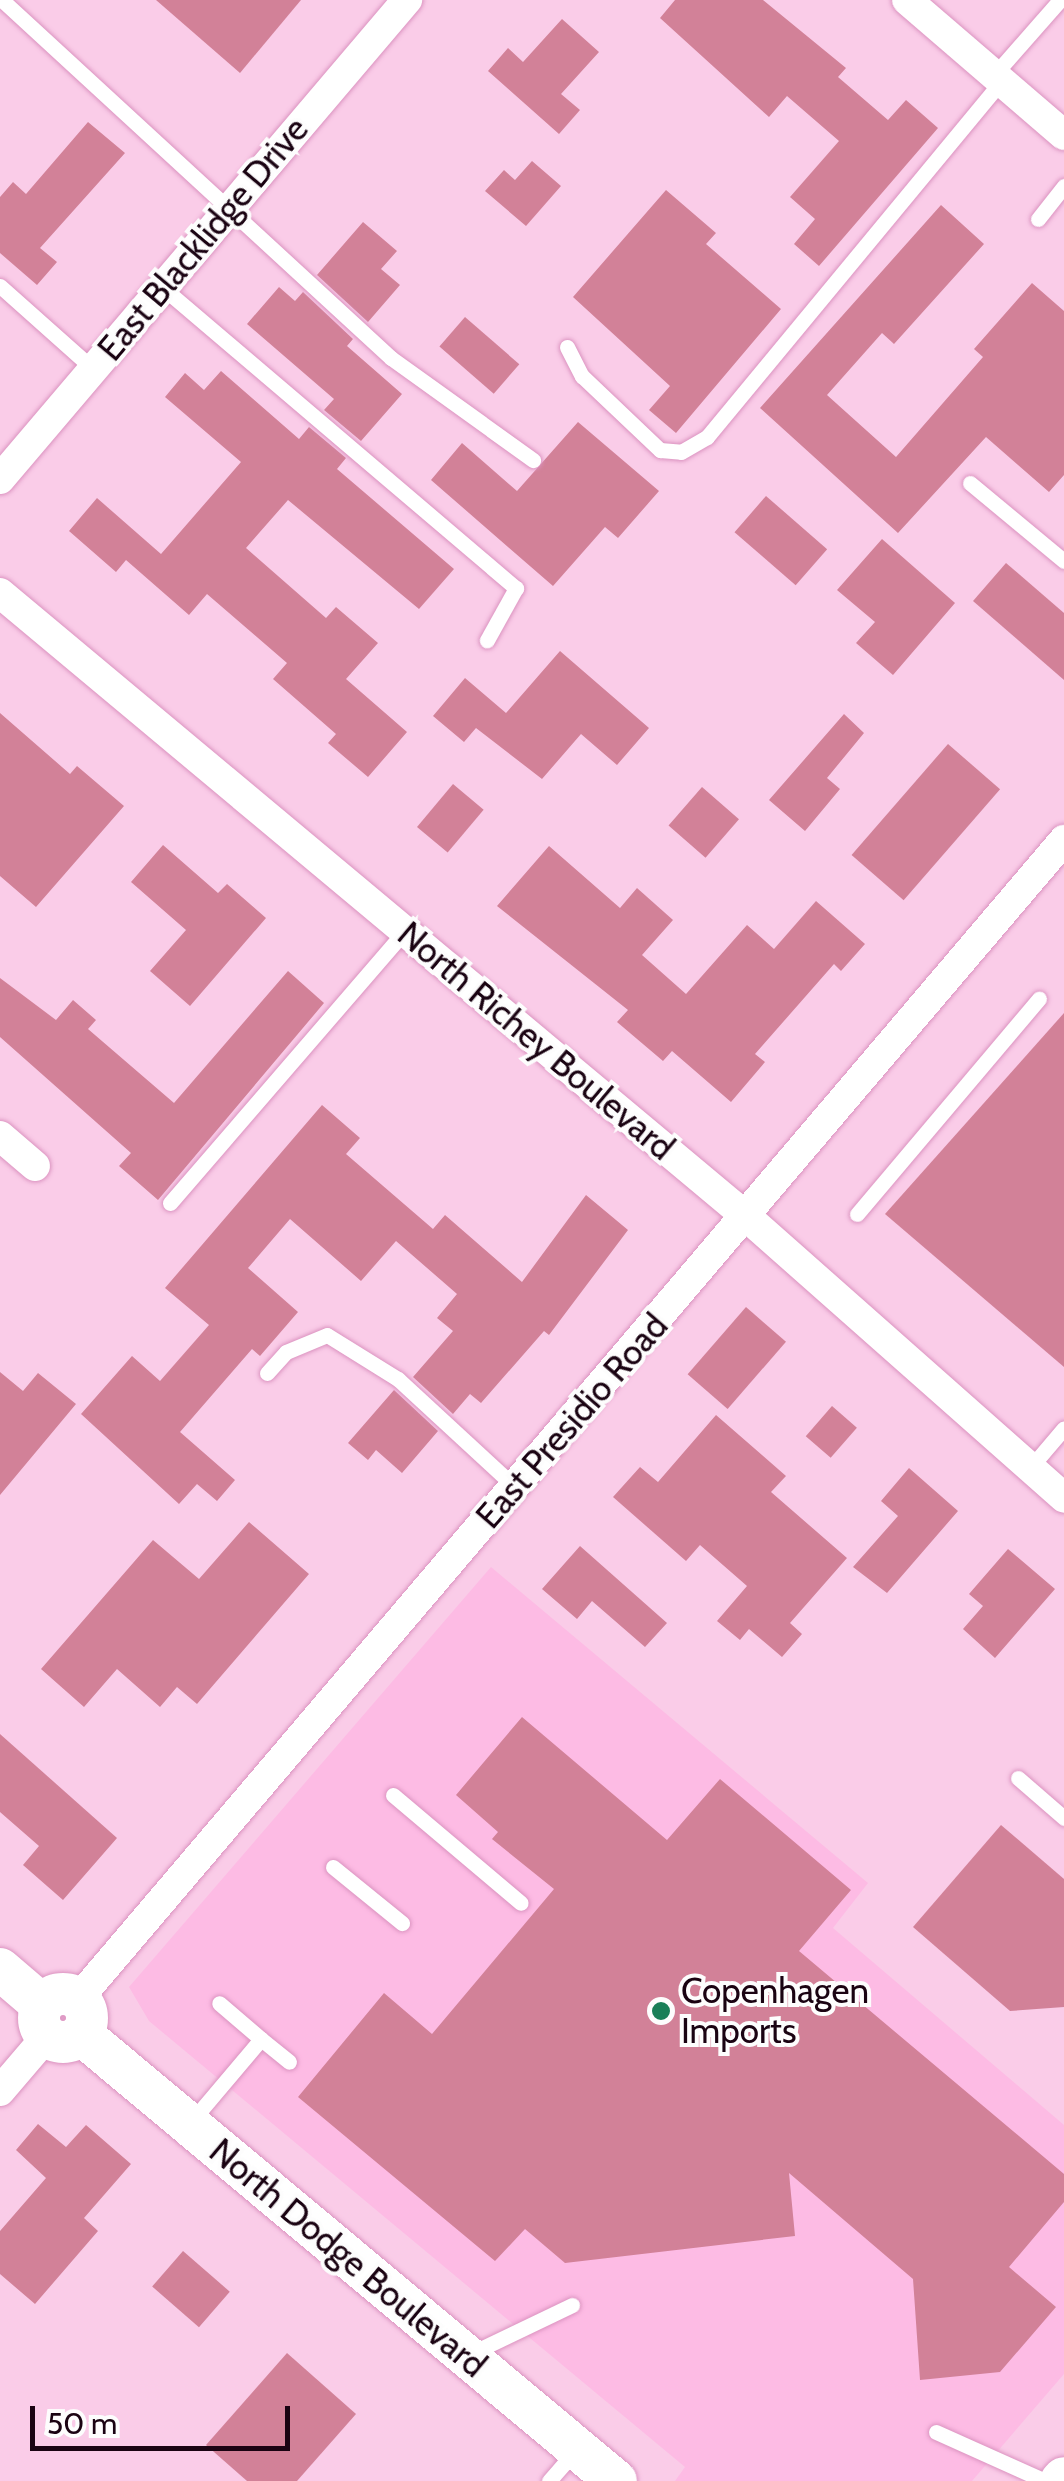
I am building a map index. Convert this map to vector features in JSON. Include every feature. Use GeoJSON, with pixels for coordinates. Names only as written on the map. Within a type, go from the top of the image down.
{"type":"FeatureCollection","features":[{"type":"Feature","properties":{"kind":"street","name":"East Blacklidge Drive"},"geometry":{"type":"LineString","coordinates":[[0,479],[408,0]]}},
{"type":"Feature","properties":{"kind":"street"},"geometry":{"type":"LineString","coordinates":[[907,0],[1064,135]]}},
{"type":"Feature","properties":{"kind":"street","name":"North Richey Boulevard"},"geometry":{"type":"LineString","coordinates":[[0,593],[748,1218],[1064,1498]]}},
{"type":"Feature","properties":{"kind":"street","name":"East Presidio Road"},"geometry":{"type":"LineString","coordinates":[[0,2091],[514,1486],[748,1218],[1064,840]]}},
{"type":"Feature","properties":{"kind":"street"},"geometry":{"type":"LineString","coordinates":[[0,1136],[35,1166]]}},
{"type":"Feature","properties":{"kind":"street","name":"North Dodge Boulevard"},"geometry":{"type":"LineString","coordinates":[[0,1969],[616,2481]]}},
{"type":"Feature","properties":{"kind":"lane"},"geometry":{"type":"LineString","coordinates":[[2,0],[392,358],[533,460]]}},
{"type":"Feature","properties":{"kind":"lane"},"geometry":{"type":"LineString","coordinates":[[567,347],[582,376],[660,450],[681,452],[707,437],[1060,0]]}},
{"type":"Feature","properties":{"kind":"lane"},"geometry":{"type":"LineString","coordinates":[[1038,219],[1064,186]]}},
{"type":"Feature","properties":{"kind":"lane"},"geometry":{"type":"LineString","coordinates":[[0,286],[92,369]]}},
{"type":"Feature","properties":{"kind":"lane"},"geometry":{"type":"LineString","coordinates":[[162,287],[516,588],[487,640]]}},
{"type":"Feature","properties":{"kind":"lane"},"geometry":{"type":"LineString","coordinates":[[970,482],[1064,562]]}},
{"type":"Feature","properties":{"kind":"lane"},"geometry":{"type":"LineString","coordinates":[[170,1203],[404,932]]}},
{"type":"Feature","properties":{"kind":"lane"},"geometry":{"type":"LineString","coordinates":[[857,1214],[1040,999]]}},
{"type":"Feature","properties":{"kind":"lane"},"geometry":{"type":"LineString","coordinates":[[268,1373],[286,1352],[328,1335],[398,1379],[514,1486]]}},
{"type":"Feature","properties":{"kind":"lane"},"geometry":{"type":"LineString","coordinates":[[1030,1468],[1064,1428]]}},
{"type":"Feature","properties":{"kind":"lane"},"geometry":{"type":"LineString","coordinates":[[1018,1778],[1064,1818]]}},
{"type":"Feature","properties":{"kind":"lane"},"geometry":{"type":"LineString","coordinates":[[393,1795],[521,1903]]}},
{"type":"Feature","properties":{"kind":"lane"},"geometry":{"type":"LineString","coordinates":[[333,1867],[402,1923]]}},
{"type":"Feature","properties":{"kind":"lane"},"geometry":{"type":"LineString","coordinates":[[219,2003],[289,2062]]}},
{"type":"Feature","properties":{"kind":"lane"},"geometry":{"type":"LineString","coordinates":[[188,2125],[261,2039]]}},
{"type":"Feature","properties":{"kind":"lane"},"geometry":{"type":"LineString","coordinates":[[466,2356],[572,2305]]}},
{"type":"Feature","properties":{"kind":"lane"},"geometry":{"type":"LineString","coordinates":[[936,2432],[1044,2481]]}},
{"type":"Feature","properties":{"kind":"lane"},"geometry":{"type":"LineString","coordinates":[[549,2481],[577,2449]]}},
{"type":"Feature","properties":{"kind":"shaded area"},"geometry":{"type":"Polygon","coordinates":[[[491,1567],[868,1883],[833,1928],[1064,2125],[1064,2374],[972,2481],[675,2481],[685,2467],[149,2021],[129,1987],[491,1567]]]}},
{"type":"Feature","properties":{"kind":"building"},"geometry":{"type":"Polygon","coordinates":[[[156,0],[301,0],[240,73],[156,0]]]}},
{"type":"Feature","properties":{"kind":"building"},"geometry":{"type":"Polygon","coordinates":[[[675,0],[763,0],[846,68],[838,77],[888,120],[906,100],[938,128],[819,266],[794,244],[815,219],[790,197],[839,141],[787,96],[769,117],[660,18],[675,0]]]}},
{"type":"Feature","properties":{"kind":"building"},"geometry":{"type":"Polygon","coordinates":[[[562,19],[599,52],[561,94],[580,110],[559,134],[488,71],[508,48],[523,62],[562,19]]]}},
{"type":"Feature","properties":{"kind":"building"},"geometry":{"type":"Polygon","coordinates":[[[88,122],[125,153],[40,248],[57,262],[37,285],[0,253],[0,197],[13,182],[26,194],[88,122]]]}},
{"type":"Feature","properties":{"kind":"building"},"geometry":{"type":"Polygon","coordinates":[[[532,161],[561,186],[526,226],[485,191],[504,170],[515,180],[532,161]]]}},
{"type":"Feature","properties":{"kind":"building"},"geometry":{"type":"Polygon","coordinates":[[[666,190],[716,233],[706,244],[781,309],[676,433],[649,410],[670,386],[573,297],[666,190]]]}},
{"type":"Feature","properties":{"kind":"building"},"geometry":{"type":"Polygon","coordinates":[[[941,205],[984,244],[894,344],[882,333],[827,395],[896,457],[983,357],[974,349],[1032,283],[1064,311],[1064,475],[1049,492],[986,437],[898,533],[760,408],[941,205]]]}},
{"type":"Feature","properties":{"kind":"building"},"geometry":{"type":"Polygon","coordinates":[[[363,222],[397,251],[381,269],[400,285],[368,322],[317,275],[363,222]]]}},
{"type":"Feature","properties":{"kind":"building"},"geometry":{"type":"Polygon","coordinates":[[[279,287],[295,301],[303,292],[353,339],[347,346],[402,394],[361,441],[324,410],[334,399],[247,324],[279,287]]]}},
{"type":"Feature","properties":{"kind":"building"},"geometry":{"type":"Polygon","coordinates":[[[465,317],[519,364],[494,394],[439,346],[465,317]]]}},
{"type":"Feature","properties":{"kind":"building"},"geometry":{"type":"Polygon","coordinates":[[[221,371],[299,439],[309,427],[346,458],[337,469],[454,569],[419,609],[288,500],[246,548],[326,618],[336,607],[378,643],[346,679],[407,732],[368,777],[328,743],[336,734],[273,679],[287,663],[207,594],[189,615],[126,560],[116,572],[69,531],[97,498],[161,554],[241,462],[165,397],[185,373],[204,390],[221,371]]]}},
{"type":"Feature","properties":{"kind":"building"},"geometry":{"type":"Polygon","coordinates":[[[578,422],[659,491],[618,538],[605,527],[553,586],[431,480],[462,443],[517,491],[578,422]]]}},
{"type":"Feature","properties":{"kind":"building"},"geometry":{"type":"Polygon","coordinates":[[[766,496],[827,549],[796,585],[735,532],[766,496]]]}},
{"type":"Feature","properties":{"kind":"building"},"geometry":{"type":"Polygon","coordinates":[[[882,539],[955,603],[893,675],[856,643],[875,622],[837,590],[882,539]]]}},
{"type":"Feature","properties":{"kind":"building"},"geometry":{"type":"Polygon","coordinates":[[[1006,563],[1064,613],[1064,680],[973,601],[1006,563]]]}},
{"type":"Feature","properties":{"kind":"building"},"geometry":{"type":"Polygon","coordinates":[[[560,651],[649,728],[617,765],[581,734],[542,779],[476,728],[464,742],[433,716],[465,678],[506,713],[560,651]]]}},
{"type":"Feature","properties":{"kind":"building"},"geometry":{"type":"Polygon","coordinates":[[[0,713],[70,774],[77,766],[124,806],[36,907],[0,876],[0,713]]]}},
{"type":"Feature","properties":{"kind":"building"},"geometry":{"type":"Polygon","coordinates":[[[844,714],[864,733],[827,778],[840,789],[805,831],[769,800],[844,714]]]}},
{"type":"Feature","properties":{"kind":"building"},"geometry":{"type":"Polygon","coordinates":[[[948,744],[1000,789],[904,900],[852,855],[948,744]]]}},
{"type":"Feature","properties":{"kind":"building"},"geometry":{"type":"Polygon","coordinates":[[[453,784],[484,810],[448,853],[417,827],[453,784]]]}},
{"type":"Feature","properties":{"kind":"building"},"geometry":{"type":"Polygon","coordinates":[[[702,787],[739,819],[706,858],[669,825],[702,787]]]}},
{"type":"Feature","properties":{"kind":"building"},"geometry":{"type":"Polygon","coordinates":[[[163,845],[218,893],[227,884],[266,918],[190,1006],[150,971],[186,930],[131,882],[163,845]]]}},
{"type":"Feature","properties":{"kind":"building"},"geometry":{"type":"Polygon","coordinates":[[[549,846],[620,908],[637,888],[673,920],[642,955],[686,994],[747,925],[774,949],[816,901],[865,944],[841,971],[834,964],[755,1054],[765,1062],[731,1102],[672,1051],[663,1061],[617,1022],[628,1010],[497,906],[549,846]]]}},
{"type":"Feature","properties":{"kind":"building"},"geometry":{"type":"Polygon","coordinates":[[[288,971],[324,1003],[158,1200],[119,1166],[131,1153],[0,1037],[0,978],[56,1020],[73,1000],[96,1020],[88,1029],[174,1103],[288,971]]]}},
{"type":"Feature","properties":{"kind":"building"},"geometry":{"type":"Polygon","coordinates":[[[1064,1013],[1064,1367],[885,1214],[1064,1013]]]}},
{"type":"Feature","properties":{"kind":"building"},"geometry":{"type":"Polygon","coordinates":[[[322,1105],[360,1138],[346,1154],[433,1229],[445,1215],[522,1282],[586,1195],[628,1230],[549,1335],[544,1331],[481,1403],[470,1394],[453,1414],[413,1377],[453,1331],[437,1318],[457,1294],[396,1241],[361,1281],[290,1219],[248,1268],[298,1312],[260,1356],[252,1349],[180,1432],[235,1480],[217,1501],[197,1484],[179,1504],[81,1414],[132,1356],[160,1381],[209,1325],[165,1288],[322,1105]]]}},
{"type":"Feature","properties":{"kind":"building"},"geometry":{"type":"Polygon","coordinates":[[[746,1307],[786,1342],[728,1409],[688,1374],[746,1307]]]}},
{"type":"Feature","properties":{"kind":"building"},"geometry":{"type":"Polygon","coordinates":[[[0,1372],[23,1391],[38,1373],[76,1404],[0,1495],[0,1372]]]}},
{"type":"Feature","properties":{"kind":"building"},"geometry":{"type":"Polygon","coordinates":[[[394,1390],[438,1431],[402,1473],[376,1450],[368,1460],[348,1443],[394,1390]]]}},
{"type":"Feature","properties":{"kind":"building"},"geometry":{"type":"Polygon","coordinates":[[[832,1406],[857,1428],[831,1458],[806,1436],[832,1406]]]}},
{"type":"Feature","properties":{"kind":"building"},"geometry":{"type":"Polygon","coordinates":[[[716,1415],[786,1476],[771,1492],[847,1558],[790,1623],[802,1634],[782,1657],[749,1629],[740,1640],[717,1621],[747,1586],[700,1545],[686,1561],[613,1497],[640,1467],[658,1482],[716,1415]]]}},
{"type":"Feature","properties":{"kind":"building"},"geometry":{"type":"Polygon","coordinates":[[[909,1468],[958,1511],[887,1593],[853,1567],[898,1516],[881,1501],[909,1468]]]}},
{"type":"Feature","properties":{"kind":"building"},"geometry":{"type":"Polygon","coordinates":[[[249,1522],[309,1574],[197,1704],[177,1687],[160,1707],[117,1669],[84,1707],[41,1669],[153,1540],[199,1579],[249,1522]]]}},
{"type":"Feature","properties":{"kind":"building"},"geometry":{"type":"Polygon","coordinates":[[[580,1546],[667,1623],[645,1647],[592,1601],[577,1619],[542,1589],[580,1546]]]}},
{"type":"Feature","properties":{"kind":"building"},"geometry":{"type":"Polygon","coordinates":[[[1008,1549],[1055,1589],[995,1658],[963,1629],[983,1606],[969,1594],[1008,1549]]]}},
{"type":"Feature","properties":{"kind":"building","name":"Copenhagen Imports"},"geometry":{"type":"Polygon","coordinates":[[[522,1717],[667,1840],[720,1779],[851,1890],[799,1951],[1064,2174],[1064,2202],[1009,2267],[1056,2307],[1000,2372],[920,2380],[913,2279],[789,2173],[795,2236],[565,2263],[525,2229],[495,2261],[298,2097],[384,1993],[432,2034],[554,1889],[492,1839],[498,1832],[456,1795],[522,1717]]]}},
{"type":"Feature","properties":{"kind":"building"},"geometry":{"type":"Polygon","coordinates":[[[0,1734],[117,1838],[63,1900],[23,1865],[39,1846],[0,1812],[0,1734]]]}},
{"type":"Feature","properties":{"kind":"building"},"geometry":{"type":"Polygon","coordinates":[[[1001,1825],[1064,1879],[1064,2007],[1010,2011],[913,1927],[1001,1825]]]}},
{"type":"Feature","properties":{"kind":"building"},"geometry":{"type":"Polygon","coordinates":[[[38,2124],[66,2147],[86,2125],[131,2164],[84,2218],[98,2231],[35,2304],[0,2274],[0,2231],[46,2178],[16,2150],[38,2124]]]}},
{"type":"Feature","properties":{"kind":"building"},"geometry":{"type":"Polygon","coordinates":[[[183,2251],[230,2292],[199,2327],[152,2286],[183,2251]]]}},
{"type":"Feature","properties":{"kind":"building"},"geometry":{"type":"Polygon","coordinates":[[[287,2353],[356,2414],[297,2481],[247,2481],[206,2445],[287,2353]]]}},
{"type":"Feature","properties":{"kind":"place","name":"Copenhagen Imports"},"geometry":{"type":"Point","coordinates":[661,2011]}}]}
